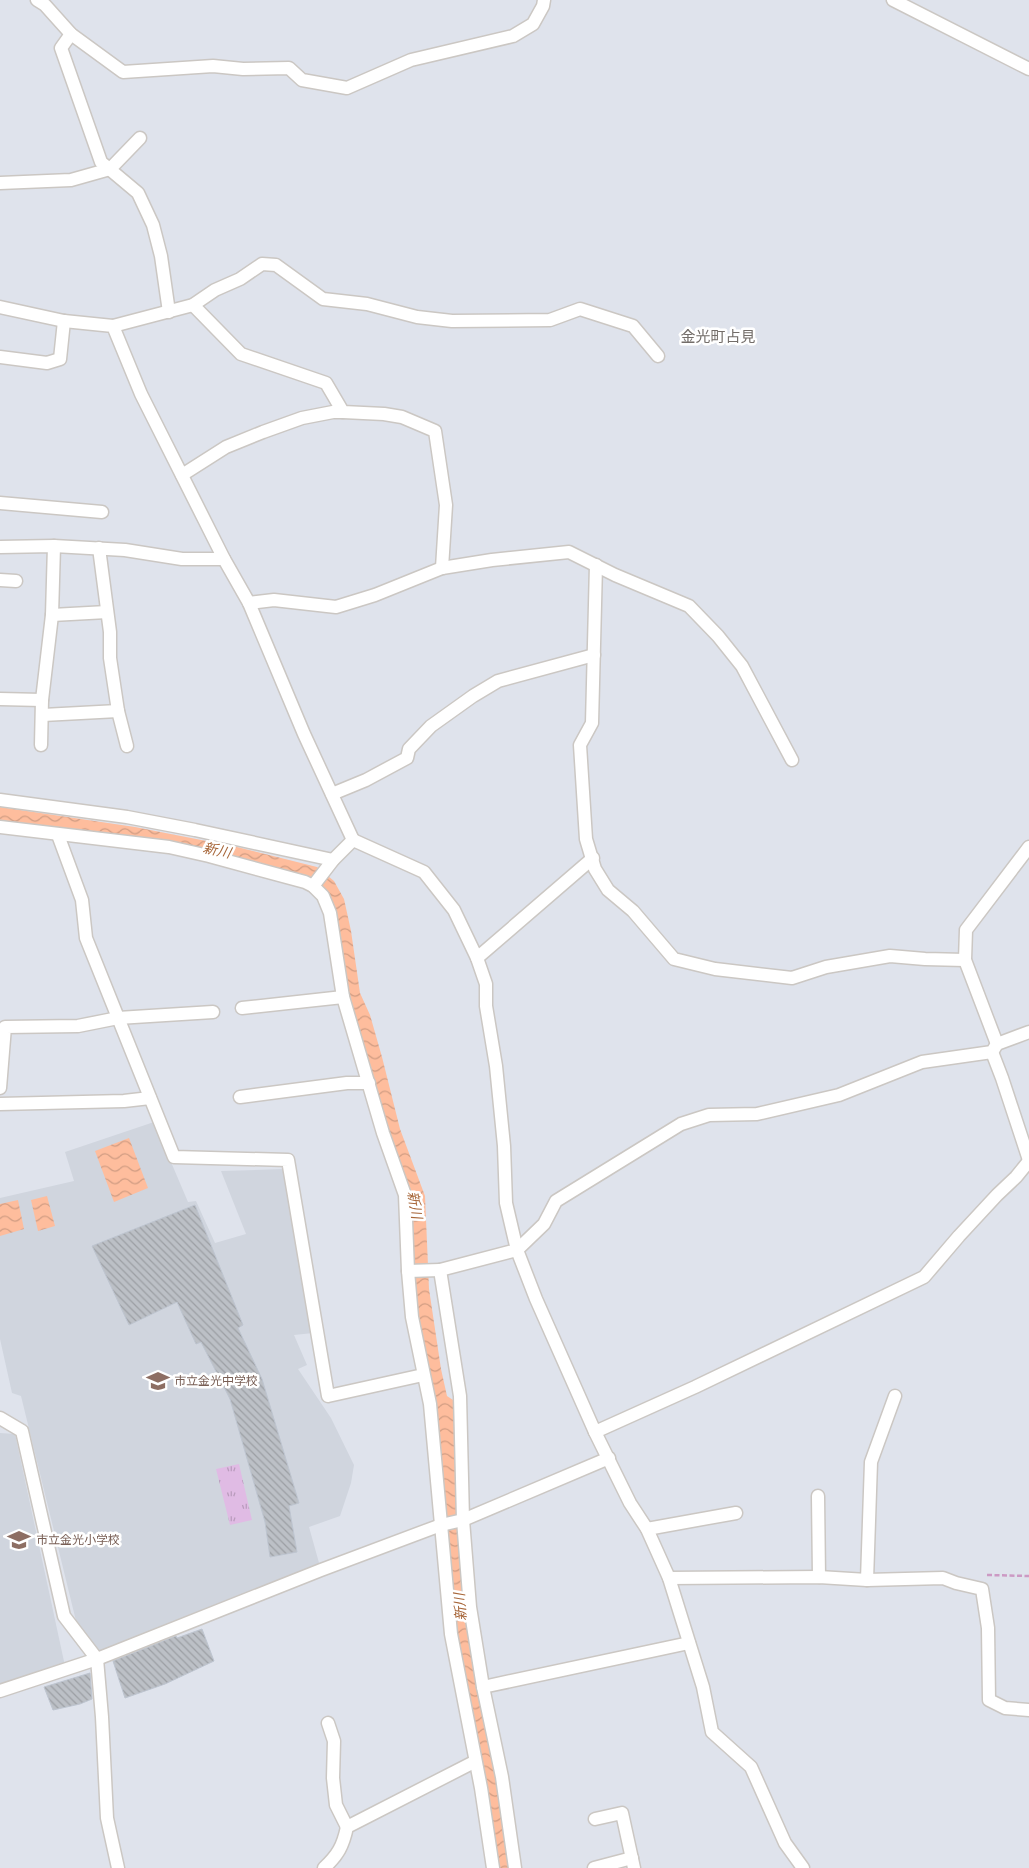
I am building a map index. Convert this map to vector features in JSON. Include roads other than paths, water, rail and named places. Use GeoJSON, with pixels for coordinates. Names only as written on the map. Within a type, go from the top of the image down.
{"type":"FeatureCollection","features":[{"type":"Feature","properties":{"kind":"street"},"geometry":{"type":"LineString","coordinates":[[37,0],[45,5],[71,34],[123,72],[213,66],[243,69],[289,68],[302,80],[347,88],[411,60],[513,36],[533,24],[543,6],[544,0]]}},
{"type":"Feature","properties":{"kind":"street"},"geometry":{"type":"LineString","coordinates":[[893,0],[1029,69]]}},
{"type":"Feature","properties":{"kind":"street"},"geometry":{"type":"LineString","coordinates":[[71,34],[61,48],[100,162],[138,193],[153,225],[161,256],[169,312]]}},
{"type":"Feature","properties":{"kind":"street"},"geometry":{"type":"LineString","coordinates":[[0,183],[70,180],[110,169],[140,138]]}},
{"type":"Feature","properties":{"kind":"street"},"geometry":{"type":"LineString","coordinates":[[0,307],[64,321],[113,326],[193,305],[215,290],[240,279],[262,264],[276,266],[324,299],[367,304],[417,317],[452,321],[550,320],[580,309],[633,326],[658,356]]}},
{"type":"Feature","properties":{"kind":"street"},"geometry":{"type":"LineString","coordinates":[[193,305],[241,354],[326,383],[343,412]]}},
{"type":"Feature","properties":{"kind":"street"},"geometry":{"type":"LineString","coordinates":[[0,356],[47,363],[60,359],[64,321]]}},
{"type":"Feature","properties":{"kind":"street"},"geometry":{"type":"LineString","coordinates":[[113,326],[141,394],[224,559],[249,603],[304,734],[354,840],[424,872],[454,910],[477,958],[486,984],[486,1006],[496,1066],[504,1146],[506,1203],[517,1250],[536,1299],[595,1432],[630,1503],[647,1529],[669,1578],[703,1687],[712,1732],[751,1767],[785,1843],[803,1868]]}},
{"type":"Feature","properties":{"kind":"street"},"geometry":{"type":"LineString","coordinates":[[182,475],[226,447],[302,418],[332,412],[384,414],[402,417],[435,431],[446,505],[442,568]]}},
{"type":"Feature","properties":{"kind":"street"},"geometry":{"type":"LineString","coordinates":[[0,502],[102,512]]}},
{"type":"Feature","properties":{"kind":"street"},"geometry":{"type":"LineString","coordinates":[[0,547],[54,546],[99,548],[182,559],[224,559]]}},
{"type":"Feature","properties":{"kind":"street"},"geometry":{"type":"LineString","coordinates":[[41,745],[42,700],[52,616],[54,546]]}},
{"type":"Feature","properties":{"kind":"street"},"geometry":{"type":"LineString","coordinates":[[99,548],[110,632],[110,658],[118,711],[127,746]]}},
{"type":"Feature","properties":{"kind":"street"},"geometry":{"type":"LineString","coordinates":[[249,603],[274,600],[336,607],[375,595],[442,568],[492,560],[569,552],[615,576],[689,606],[718,636],[742,666],[792,760]]}},
{"type":"Feature","properties":{"kind":"street"},"geometry":{"type":"LineString","coordinates":[[596,565],[592,723],[580,745],[586,839],[595,868],[608,890],[633,911],[674,959],[715,969],[792,978],[826,967],[890,956],[965,960]]}},
{"type":"Feature","properties":{"kind":"street"},"geometry":{"type":"LineString","coordinates":[[0,580],[16,580]]}},
{"type":"Feature","properties":{"kind":"street"},"geometry":{"type":"LineString","coordinates":[[52,616],[107,612]]}},
{"type":"Feature","properties":{"kind":"street"},"geometry":{"type":"LineString","coordinates":[[332,794],[366,780],[407,758],[409,749],[431,726],[498,681],[594,655]]}},
{"type":"Feature","properties":{"kind":"street"},"geometry":{"type":"LineString","coordinates":[[0,699],[42,700]]}},
{"type":"Feature","properties":{"kind":"street"},"geometry":{"type":"LineString","coordinates":[[43,715],[118,711]]}},
{"type":"Feature","properties":{"kind":"street"},"geometry":{"type":"LineString","coordinates":[[0,800],[127,818],[195,830],[332,860]]}},
{"type":"Feature","properties":{"kind":"street"},"geometry":{"type":"LineString","coordinates":[[0,827],[169,848],[209,856],[296,879],[313,886],[323,896],[330,913],[342,997],[383,1133],[405,1195],[412,1317],[430,1404],[450,1634],[480,1788],[493,1868]]}},
{"type":"Feature","properties":{"kind":"street"},"geometry":{"type":"LineString","coordinates":[[58,835],[82,900],[86,938],[174,1157],[288,1160],[328,1396],[424,1375]]}},
{"type":"Feature","properties":{"kind":"street"},"geometry":{"type":"LineString","coordinates":[[313,886],[332,860],[354,840]]}},
{"type":"Feature","properties":{"kind":"street"},"geometry":{"type":"LineString","coordinates":[[595,1432],[695,1387],[924,1277],[996,1195],[1016,1177],[1029,1159],[1002,1078],[995,1048],[965,960],[966,930],[1029,847]]}},
{"type":"Feature","properties":{"kind":"street"},"geometry":{"type":"LineString","coordinates":[[477,958],[593,858]]}},
{"type":"Feature","properties":{"kind":"street"},"geometry":{"type":"LineString","coordinates":[[242,1008],[342,997]]}},
{"type":"Feature","properties":{"kind":"street"},"geometry":{"type":"LineString","coordinates":[[0,1088],[5,1027],[78,1026],[118,1018],[213,1012]]}},
{"type":"Feature","properties":{"kind":"street"},"geometry":{"type":"LineString","coordinates":[[408,1271],[440,1270],[517,1250],[544,1224],[556,1201],[681,1124],[709,1115],[758,1114],[839,1095],[922,1062],[995,1048],[1029,1032]]}},
{"type":"Feature","properties":{"kind":"street"},"geometry":{"type":"LineString","coordinates":[[240,1097],[347,1083],[369,1083]]}},
{"type":"Feature","properties":{"kind":"street"},"geometry":{"type":"LineString","coordinates":[[0,1104],[124,1101],[150,1098]]}},
{"type":"Feature","properties":{"kind":"street"},"geometry":{"type":"LineString","coordinates":[[440,1270],[460,1396],[463,1520],[470,1607],[502,1777],[515,1868]]}},
{"type":"Feature","properties":{"kind":"street"},"geometry":{"type":"LineString","coordinates":[[867,1580],[871,1462],[895,1396]]}},
{"type":"Feature","properties":{"kind":"street"},"geometry":{"type":"LineString","coordinates":[[0,1418],[22,1430],[64,1616],[97,1659],[107,1818],[118,1868]]}},
{"type":"Feature","properties":{"kind":"street"},"geometry":{"type":"LineString","coordinates":[[0,1691],[97,1659],[321,1570],[440,1525],[463,1520],[609,1458]]}},
{"type":"Feature","properties":{"kind":"street"},"geometry":{"type":"LineString","coordinates":[[818,1496],[819,1577]]}},
{"type":"Feature","properties":{"kind":"street"},"geometry":{"type":"LineString","coordinates":[[647,1529],[736,1513]]}},
{"type":"Feature","properties":{"kind":"street"},"geometry":{"type":"LineString","coordinates":[[669,1578],[819,1577],[867,1580],[943,1578],[956,1584],[982,1589],[988,1628],[989,1700],[1005,1708],[1029,1710]]}},
{"type":"Feature","properties":{"kind":"street"},"geometry":{"type":"LineString","coordinates":[[484,1687],[689,1643]]}},
{"type":"Feature","properties":{"kind":"street"},"geometry":{"type":"LineString","coordinates":[[324,1868],[338,1855],[347,1827],[336,1805],[333,1778],[334,1741],[328,1723]]}},
{"type":"Feature","properties":{"kind":"street"},"geometry":{"type":"LineString","coordinates":[[347,1827],[474,1762]]}},
{"type":"Feature","properties":{"kind":"street"},"geometry":{"type":"LineString","coordinates":[[594,1868],[633,1863],[622,1813],[595,1819]]}},
{"type":"Feature","properties":{"kind":"water","name":"新川"},"geometry":{"type":"Polygon","coordinates":[[[0,807],[135,827],[237,847],[317,867],[334,881],[344,899],[351,931],[360,993],[370,1015],[400,1129],[425,1196],[429,1289],[441,1369],[447,1396],[453,1400],[458,1505],[510,1868],[496,1868],[454,1629],[440,1437],[434,1394],[417,1315],[410,1202],[384,1127],[371,1071],[351,1003],[344,974],[334,908],[310,879],[57,829],[0,821],[0,807]]]}},
{"type":"Feature","properties":{"kind":"water"},"geometry":{"type":"Polygon","coordinates":[[[129,1138],[148,1188],[114,1202],[95,1151],[129,1138]]]}},
{"type":"Feature","properties":{"kind":"water"},"geometry":{"type":"Polygon","coordinates":[[[47,1196],[55,1226],[38,1231],[31,1200],[47,1196]]]}},
{"type":"Feature","properties":{"kind":"water"},"geometry":{"type":"Polygon","coordinates":[[[18,1200],[24,1229],[0,1236],[0,1204],[18,1200]]]}},
{"type":"Feature","properties":{"kind":"place","name":"市立金光中学校"},"geometry":{"type":"Point","coordinates":[158,1381]}},
{"type":"Feature","properties":{"kind":"place","name":"市立金光小学校"},"geometry":{"type":"Point","coordinates":[19,1540]}},
{"type":"Feature","properties":{"kind":"district","name":"金光町占見"},"geometry":{"type":"Point","coordinates":[718,337]}}]}
